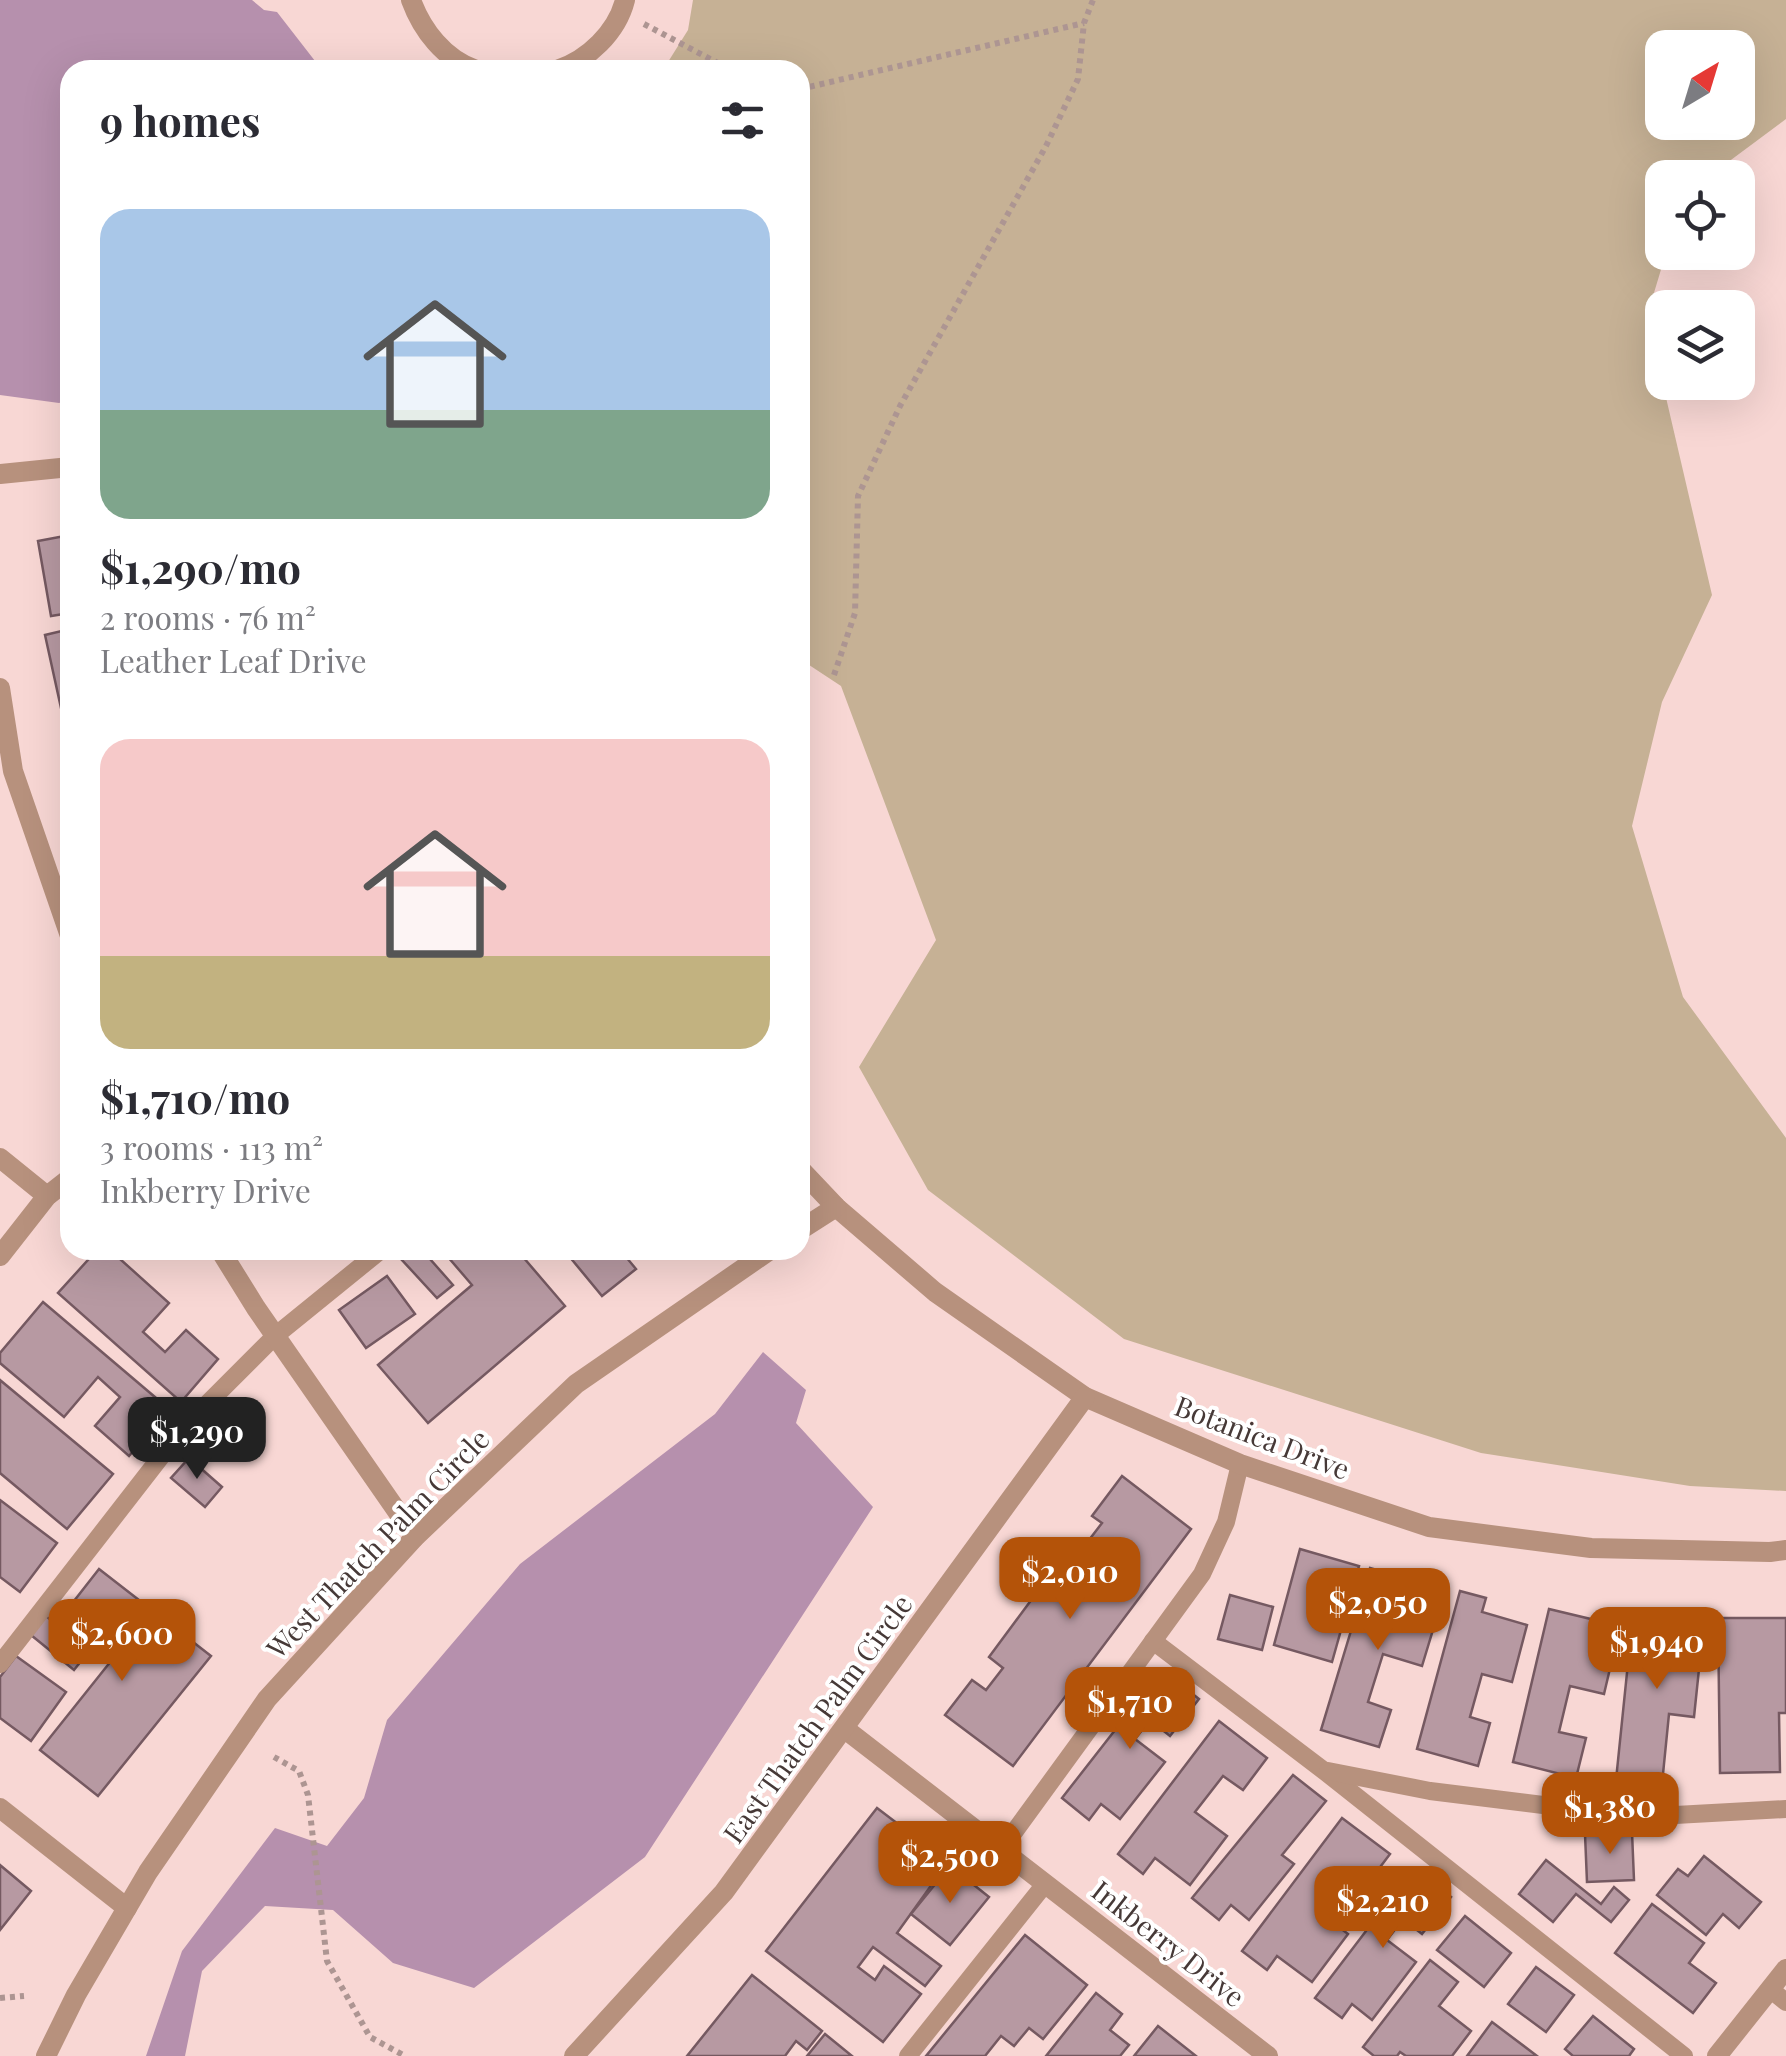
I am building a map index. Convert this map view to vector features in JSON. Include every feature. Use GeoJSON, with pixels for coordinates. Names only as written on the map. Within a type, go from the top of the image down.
{"type":"FeatureCollection","features":[{"type":"Feature","properties":{"kind":"street"},"geometry":{"type":"LineString","coordinates":[[411,0],[418,21],[439,47],[460,60]]}},
{"type":"Feature","properties":{"kind":"street"},"geometry":{"type":"LineString","coordinates":[[579,60],[602,42],[626,0]]}},
{"type":"Feature","properties":{"kind":"street"},"geometry":{"type":"LineString","coordinates":[[0,474],[60,467]]}},
{"type":"Feature","properties":{"kind":"street"},"geometry":{"type":"LineString","coordinates":[[0,688],[14,771],[60,907]]}},
{"type":"Feature","properties":{"kind":"street"},"geometry":{"type":"LineString","coordinates":[[0,1158],[47,1196]]}},
{"type":"Feature","properties":{"kind":"street","name":"Botanica Drive"},"geometry":{"type":"LineString","coordinates":[[810,1180],[836,1207],[935,1292],[1086,1398],[1240,1464],[1429,1527],[1591,1548],[1786,1550]]}},
{"type":"Feature","properties":{"kind":"street"},"geometry":{"type":"LineString","coordinates":[[0,1256],[47,1196],[60,1186]]}},
{"type":"Feature","properties":{"kind":"street"},"geometry":{"type":"LineString","coordinates":[[810,1224],[836,1207]]}},
{"type":"Feature","properties":{"kind":"street"},"geometry":{"type":"LineString","coordinates":[[226,1260],[274,1336],[415,1537]]}},
{"type":"Feature","properties":{"kind":"street","name":"West Thatch Palm Circle"},"geometry":{"type":"LineString","coordinates":[[46,2056],[76,1995],[148,1872],[268,1699],[415,1537],[576,1384],[756,1260]]}},
{"type":"Feature","properties":{"kind":"street","name":"East Thatch Palm Circle"},"geometry":{"type":"LineString","coordinates":[[574,2056],[724,1892],[1086,1398]]}},
{"type":"Feature","properties":{"kind":"street","name":"Inkberry Drive"},"geometry":{"type":"LineString","coordinates":[[845,1729],[1268,2056]]}},
{"type":"Feature","properties":{"kind":"street"},"geometry":{"type":"LineString","coordinates":[[0,1808],[127,1908]]}},
{"type":"Feature","properties":{"kind":"street"},"geometry":{"type":"LineString","coordinates":[[1717,2056],[1778,1996],[1786,1970]]}},
{"type":"Feature","properties":{"kind":"lane"},"geometry":{"type":"LineString","coordinates":[[0,1664],[184,1428],[274,1336],[369,1260]]}},
{"type":"Feature","properties":{"kind":"lane"},"geometry":{"type":"LineString","coordinates":[[1001,1850],[1202,1574],[1226,1522],[1240,1464]]}},
{"type":"Feature","properties":{"kind":"lane"},"geometry":{"type":"LineString","coordinates":[[1153,1641],[1323,1770],[1684,2056]]}},
{"type":"Feature","properties":{"kind":"lane"},"geometry":{"type":"LineString","coordinates":[[1323,1770],[1430,1791],[1638,1817],[1786,1809]]}},
{"type":"Feature","properties":{"kind":"lane"},"geometry":{"type":"LineString","coordinates":[[908,2056],[1044,1884]]}},
{"type":"Feature","properties":{"kind":"path"},"geometry":{"type":"LineString","coordinates":[[834,675],[856,613],[858,496],[900,406],[1046,146],[1078,79],[1084,23],[1093,0]]}},
{"type":"Feature","properties":{"kind":"path"},"geometry":{"type":"LineString","coordinates":[[810,87],[1084,23]]}},
{"type":"Feature","properties":{"kind":"path"},"geometry":{"type":"LineString","coordinates":[[665,34],[713,60]]}},
{"type":"Feature","properties":{"kind":"path"},"geometry":{"type":"LineString","coordinates":[[274,1757],[299,1771],[308,1795],[326,1961],[370,2037],[405,2056]]}},
{"type":"Feature","properties":{"kind":"path"},"geometry":{"type":"LineString","coordinates":[[0,1998],[24,1996]]}},
{"type":"Feature","properties":{"kind":"shaded area"},"geometry":{"type":"Polygon","coordinates":[[[0,0],[252,0],[264,10],[277,12],[314,60],[60,60],[60,403],[0,395],[0,0]]]}},
{"type":"Feature","properties":{"kind":"shaded area"},"geometry":{"type":"Polygon","coordinates":[[[693,0],[1786,0],[1786,119],[1731,160],[1645,160],[1645,270],[1661,270],[1655,290],[1645,290],[1645,400],[1667,400],[1712,595],[1662,702],[1632,826],[1683,997],[1786,1138],[1786,1491],[1690,1486],[1481,1453],[1124,1339],[928,1190],[859,1067],[936,940],[841,686],[810,666],[810,60],[669,60],[688,30],[693,0]]]}},
{"type":"Feature","properties":{"kind":"shaded area"},"geometry":{"type":"Polygon","coordinates":[[[763,1352],[806,1390],[796,1423],[873,1507],[645,1857],[474,1988],[393,1963],[333,1910],[265,1906],[202,1971],[185,2056],[146,2056],[182,1951],[275,1828],[327,1846],[364,1798],[387,1720],[520,1564],[715,1414],[763,1352]]]}},
{"type":"Feature","properties":{"kind":"building"},"geometry":{"type":"Polygon","coordinates":[[[60,537],[60,615],[51,616],[38,541],[60,537]]]}},
{"type":"Feature","properties":{"kind":"building"},"geometry":{"type":"Polygon","coordinates":[[[60,631],[60,703],[45,635],[60,631]]]}},
{"type":"Feature","properties":{"kind":"building"},"geometry":{"type":"Polygon","coordinates":[[[88,1260],[121,1260],[169,1303],[143,1332],[165,1352],[186,1330],[218,1359],[181,1402],[58,1293],[88,1260]]]}},
{"type":"Feature","properties":{"kind":"building"},"geometry":{"type":"Polygon","coordinates":[[[402,1260],[431,1260],[453,1285],[437,1298],[402,1260]]]}},
{"type":"Feature","properties":{"kind":"building"},"geometry":{"type":"Polygon","coordinates":[[[451,1260],[526,1260],[565,1306],[428,1423],[378,1365],[472,1285],[451,1260]]]}},
{"type":"Feature","properties":{"kind":"building"},"geometry":{"type":"Polygon","coordinates":[[[572,1260],[628,1260],[636,1269],[602,1296],[572,1260]]]}},
{"type":"Feature","properties":{"kind":"building"},"geometry":{"type":"Polygon","coordinates":[[[387,1276],[415,1314],[366,1348],[339,1310],[387,1276]]]}},
{"type":"Feature","properties":{"kind":"building"},"geometry":{"type":"Polygon","coordinates":[[[43,1302],[169,1409],[129,1456],[95,1426],[120,1397],[98,1377],[64,1417],[0,1363],[0,1353],[43,1302]]]}},
{"type":"Feature","properties":{"kind":"building"},"geometry":{"type":"Polygon","coordinates":[[[0,1380],[113,1474],[67,1529],[0,1473],[0,1380]]]}},
{"type":"Feature","properties":{"kind":"building"},"geometry":{"type":"Polygon","coordinates":[[[189,1458],[222,1487],[205,1507],[171,1478],[189,1458]]]}},
{"type":"Feature","properties":{"kind":"building"},"geometry":{"type":"Polygon","coordinates":[[[1122,1476],[1191,1529],[1013,1766],[945,1715],[972,1680],[986,1690],[1003,1668],[989,1657],[1055,1568],[1063,1574],[1102,1523],[1092,1516],[1122,1476]]]}},
{"type":"Feature","properties":{"kind":"building"},"geometry":{"type":"Polygon","coordinates":[[[0,1500],[57,1543],[20,1592],[0,1577],[0,1500]]]}},
{"type":"Feature","properties":{"kind":"building"},"geometry":{"type":"Polygon","coordinates":[[[1300,1549],[1359,1566],[1332,1662],[1274,1645],[1300,1549]]]}},
{"type":"Feature","properties":{"kind":"building"},"geometry":{"type":"Polygon","coordinates":[[[1370,1568],[1401,1577],[1398,1586],[1442,1600],[1422,1666],[1383,1654],[1368,1702],[1391,1710],[1379,1747],[1321,1730],[1370,1568]]]}},
{"type":"Feature","properties":{"kind":"building"},"geometry":{"type":"Polygon","coordinates":[[[99,1569],[211,1656],[98,1796],[40,1750],[127,1641],[107,1626],[95,1641],[63,1615],[99,1569]]]}},
{"type":"Feature","properties":{"kind":"building"},"geometry":{"type":"Polygon","coordinates":[[[1460,1591],[1486,1598],[1482,1612],[1527,1625],[1512,1682],[1482,1674],[1470,1717],[1490,1723],[1478,1766],[1417,1749],[1460,1591]]]}},
{"type":"Feature","properties":{"kind":"building"},"geometry":{"type":"Polygon","coordinates":[[[1230,1595],[1273,1607],[1262,1650],[1218,1639],[1230,1595]]]}},
{"type":"Feature","properties":{"kind":"building"},"geometry":{"type":"Polygon","coordinates":[[[1549,1609],[1620,1626],[1604,1694],[1570,1686],[1559,1732],[1586,1738],[1576,1778],[1513,1762],[1549,1609]]]}},
{"type":"Feature","properties":{"kind":"building"},"geometry":{"type":"Polygon","coordinates":[[[1633,1614],[1704,1621],[1694,1717],[1669,1714],[1662,1784],[1616,1780],[1633,1614]]]}},
{"type":"Feature","properties":{"kind":"building"},"geometry":{"type":"Polygon","coordinates":[[[46,1616],[89,1651],[74,1670],[31,1635],[46,1616]]]}},
{"type":"Feature","properties":{"kind":"building"},"geometry":{"type":"Polygon","coordinates":[[[1718,1618],[1786,1618],[1786,1713],[1779,1713],[1780,1772],[1720,1773],[1718,1618]]]}},
{"type":"Feature","properties":{"kind":"building"},"geometry":{"type":"Polygon","coordinates":[[[16,1656],[66,1692],[31,1741],[0,1718],[0,1677],[16,1656]]]}},
{"type":"Feature","properties":{"kind":"building"},"geometry":{"type":"Polygon","coordinates":[[[1162,1670],[1199,1699],[1170,1736],[1150,1720],[1135,1739],[1165,1762],[1120,1819],[1101,1804],[1089,1820],[1062,1798],[1162,1670]]]}},
{"type":"Feature","properties":{"kind":"building"},"geometry":{"type":"Polygon","coordinates":[[[1219,1721],[1267,1758],[1243,1790],[1223,1776],[1195,1812],[1227,1836],[1190,1885],[1155,1858],[1143,1874],[1118,1854],[1219,1721]]]}},
{"type":"Feature","properties":{"kind":"building"},"geometry":{"type":"Polygon","coordinates":[[[1293,1775],[1326,1801],[1282,1855],[1294,1864],[1249,1920],[1231,1905],[1219,1920],[1192,1898],[1293,1775]]]}},
{"type":"Feature","properties":{"kind":"building"},"geometry":{"type":"Polygon","coordinates":[[[877,1808],[948,1862],[897,1933],[941,1966],[925,1986],[873,1947],[858,1967],[875,1980],[884,1966],[921,1994],[883,2042],[766,1951],[877,1808]]]}},
{"type":"Feature","properties":{"kind":"building"},"geometry":{"type":"Polygon","coordinates":[[[1342,1818],[1390,1854],[1362,1891],[1342,1876],[1317,1910],[1348,1934],[1312,1982],[1277,1956],[1267,1970],[1242,1951],[1342,1818]]]}},
{"type":"Feature","properties":{"kind":"building"},"geometry":{"type":"Polygon","coordinates":[[[1632,1832],[1634,1880],[1587,1882],[1585,1834],[1632,1832]]]}},
{"type":"Feature","properties":{"kind":"building"},"geometry":{"type":"Polygon","coordinates":[[[1704,1856],[1761,1902],[1739,1928],[1723,1914],[1706,1935],[1657,1895],[1678,1869],[1688,1876],[1704,1856]]]}},
{"type":"Feature","properties":{"kind":"building"},"geometry":{"type":"Polygon","coordinates":[[[1546,1860],[1601,1904],[1614,1887],[1629,1900],[1611,1922],[1576,1894],[1553,1922],[1519,1894],[1546,1860]]]}},
{"type":"Feature","properties":{"kind":"building"},"geometry":{"type":"Polygon","coordinates":[[[0,1865],[31,1891],[0,1930],[0,1865]]]}},
{"type":"Feature","properties":{"kind":"building"},"geometry":{"type":"Polygon","coordinates":[[[950,1866],[989,1897],[950,1945],[911,1914],[950,1866]]]}},
{"type":"Feature","properties":{"kind":"building"},"geometry":{"type":"Polygon","coordinates":[[[1414,1868],[1451,1897],[1422,1934],[1403,1919],[1387,1940],[1416,1962],[1372,2020],[1352,2004],[1342,2018],[1315,1998],[1414,1868]]]}},
{"type":"Feature","properties":{"kind":"building"},"geometry":{"type":"Polygon","coordinates":[[[1652,1904],[1704,1943],[1689,1963],[1716,1983],[1693,2013],[1615,1953],[1652,1904]]]}},
{"type":"Feature","properties":{"kind":"building"},"geometry":{"type":"Polygon","coordinates":[[[1465,1916],[1511,1953],[1484,1987],[1437,1950],[1465,1916]]]}},
{"type":"Feature","properties":{"kind":"building"},"geometry":{"type":"Polygon","coordinates":[[[1025,1935],[1087,1985],[1043,2039],[1029,2028],[1014,2046],[1001,2036],[985,2056],[926,2056],[1025,1935]]]}},
{"type":"Feature","properties":{"kind":"building"},"geometry":{"type":"Polygon","coordinates":[[[1430,1960],[1458,1982],[1439,2006],[1471,2031],[1452,2056],[1406,2056],[1400,2052],[1397,2056],[1374,2056],[1363,2047],[1430,1960]]]}},
{"type":"Feature","properties":{"kind":"building"},"geometry":{"type":"Polygon","coordinates":[[[1536,1967],[1574,1995],[1546,2032],[1508,2004],[1536,1967]]]}},
{"type":"Feature","properties":{"kind":"building"},"geometry":{"type":"Polygon","coordinates":[[[752,1975],[822,2031],[807,2050],[796,2041],[785,2056],[687,2056],[752,1975]]]}},
{"type":"Feature","properties":{"kind":"building"},"geometry":{"type":"Polygon","coordinates":[[[1096,1993],[1122,2014],[1110,2030],[1129,2045],[1120,2056],[1046,2056],[1096,1993]]]}},
{"type":"Feature","properties":{"kind":"building"},"geometry":{"type":"Polygon","coordinates":[[[1593,2016],[1634,2049],[1629,2056],[1573,2056],[1565,2049],[1593,2016]]]}},
{"type":"Feature","properties":{"kind":"building"},"geometry":{"type":"Polygon","coordinates":[[[1492,2022],[1537,2056],[1467,2056],[1492,2022]]]}},
{"type":"Feature","properties":{"kind":"building"},"geometry":{"type":"Polygon","coordinates":[[[1158,2026],[1196,2056],[1134,2056],[1158,2026]]]}},
{"type":"Feature","properties":{"kind":"building"},"geometry":{"type":"Polygon","coordinates":[[[825,2034],[852,2056],[807,2056],[825,2034]]]}}]}
